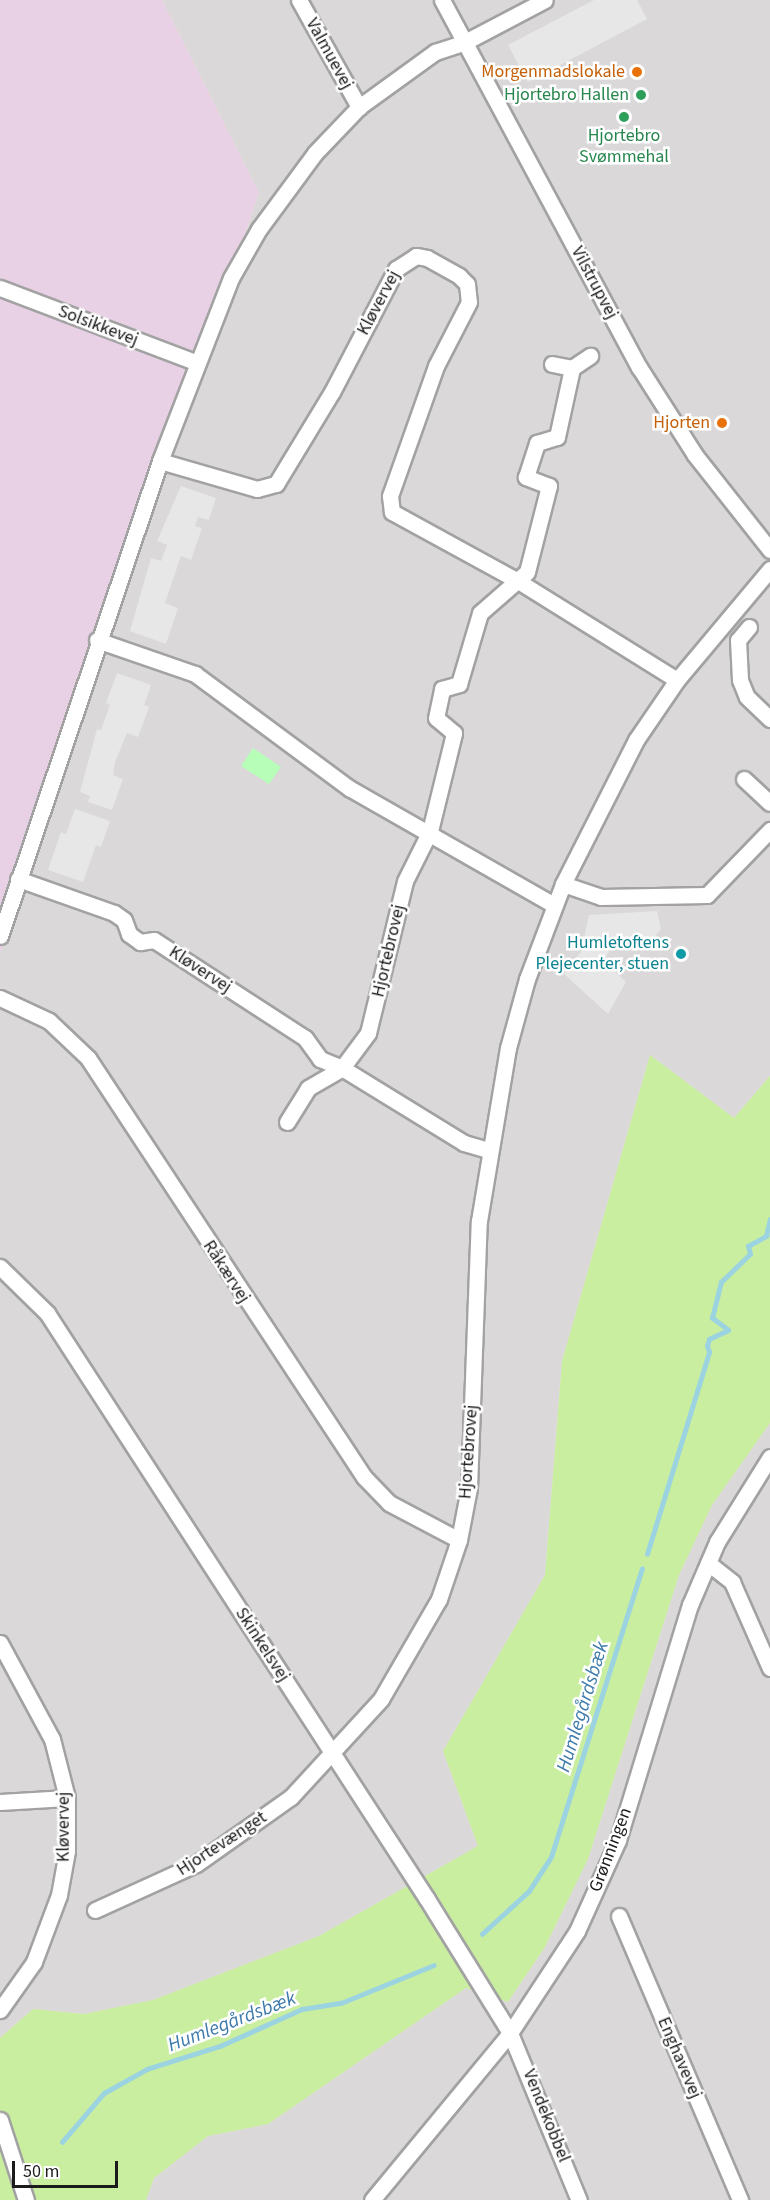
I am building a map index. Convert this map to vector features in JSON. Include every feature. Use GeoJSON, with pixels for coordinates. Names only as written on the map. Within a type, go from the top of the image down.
{"type":"FeatureCollection","features":[{"type":"Feature","properties":{"kind":"street","name":"Valmuevej"},"geometry":{"type":"LineString","coordinates":[[298,0],[358,108]]}},
{"type":"Feature","properties":{"kind":"street","name":"Vilstrupvej"},"geometry":{"type":"LineString","coordinates":[[442,0],[639,367],[695,456],[770,550]]}},
{"type":"Feature","properties":{"kind":"street"},"geometry":{"type":"LineString","coordinates":[[0,936],[160,461],[231,278],[259,229],[315,153],[358,108],[435,52],[465,42],[545,0]]}},
{"type":"Feature","properties":{"kind":"street","name":"Kløvervej"},"geometry":{"type":"LineString","coordinates":[[160,461],[257,489],[276,484],[332,392],[396,269],[409,258],[427,258],[459,276],[467,285],[469,302],[436,366],[390,496],[392,512],[518,581]]}},
{"type":"Feature","properties":{"kind":"street","name":"Solsikkevej"},"geometry":{"type":"LineString","coordinates":[[0,288],[197,363]]}},
{"type":"Feature","properties":{"kind":"street"},"geometry":{"type":"LineString","coordinates":[[552,364],[572,368],[590,356]]}},
{"type":"Feature","properties":{"kind":"street","name":"Hjortebrovej"},"geometry":{"type":"LineString","coordinates":[[287,1122],[308,1088],[342,1068],[368,1033],[405,881],[430,831],[454,733],[436,718],[442,689],[459,684],[480,613],[527,572],[549,486],[526,477],[537,443],[557,437],[572,368]]}},
{"type":"Feature","properties":{"kind":"street","name":"Hjortebrovej"},"geometry":{"type":"LineString","coordinates":[[332,1752],[381,1699],[413,1650],[439,1599],[459,1540],[469,1488],[479,1221],[489,1150],[508,1048],[527,979],[563,884],[636,740],[677,680],[770,569]]}},
{"type":"Feature","properties":{"kind":"street"},"geometry":{"type":"LineString","coordinates":[[518,581],[677,680]]}},
{"type":"Feature","properties":{"kind":"street"},"geometry":{"type":"LineString","coordinates":[[749,627],[738,640],[740,680],[747,697],[770,719]]}},
{"type":"Feature","properties":{"kind":"street"},"geometry":{"type":"LineString","coordinates":[[98,640],[195,674],[349,788],[430,831],[555,905]]}},
{"type":"Feature","properties":{"kind":"street"},"geometry":{"type":"LineString","coordinates":[[744,779],[770,803]]}},
{"type":"Feature","properties":{"kind":"street"},"geometry":{"type":"LineString","coordinates":[[563,884],[601,897],[707,895],[770,830]]}},
{"type":"Feature","properties":{"kind":"street","name":"Kløvervej"},"geometry":{"type":"LineString","coordinates":[[18,879],[114,913],[124,920],[129,934],[134,938],[140,942],[154,940],[305,1038],[320,1059],[342,1068]]}},
{"type":"Feature","properties":{"kind":"street","name":"Råkærvej"},"geometry":{"type":"LineString","coordinates":[[0,998],[49,1021],[88,1058],[364,1477],[388,1503],[459,1540]]}},
{"type":"Feature","properties":{"kind":"street"},"geometry":{"type":"LineString","coordinates":[[342,1068],[464,1143],[489,1150]]}},
{"type":"Feature","properties":{"kind":"street","name":"Skinkelsvej"},"geometry":{"type":"LineString","coordinates":[[0,1267],[47,1313],[332,1752],[510,2033]]}},
{"type":"Feature","properties":{"kind":"street","name":"Grønningen"},"geometry":{"type":"LineString","coordinates":[[372,2200],[510,2033],[553,1973],[601,1881],[618,1840],[690,1605],[717,1542],[770,1457]]}},
{"type":"Feature","properties":{"kind":"street"},"geometry":{"type":"LineString","coordinates":[[708,1563],[732,1582],[770,1668]]}},
{"type":"Feature","properties":{"kind":"street","name":"Kløvervej"},"geometry":{"type":"LineString","coordinates":[[0,1643],[36,1703],[52,1740],[67,1798],[67,1851],[60,1895],[34,1962],[0,2010]]}},
{"type":"Feature","properties":{"kind":"street","name":"Hjortevænget"},"geometry":{"type":"LineString","coordinates":[[95,1910],[196,1864],[247,1831],[291,1797],[332,1752]]}},
{"type":"Feature","properties":{"kind":"street"},"geometry":{"type":"LineString","coordinates":[[0,1802],[67,1798]]}},
{"type":"Feature","properties":{"kind":"street","name":"Enghavevej"},"geometry":{"type":"LineString","coordinates":[[619,1916],[740,2200]]}},
{"type":"Feature","properties":{"kind":"street","name":"Vendekobbel"},"geometry":{"type":"LineString","coordinates":[[510,2033],[579,2200]]}},
{"type":"Feature","properties":{"kind":"street"},"geometry":{"type":"LineString","coordinates":[[0,2120],[26,2200]]}},
{"type":"Feature","properties":{"kind":"shaded area"},"geometry":{"type":"Polygon","coordinates":[[[0,0],[162,0],[259,193],[0,954],[0,0]]]}},
{"type":"Feature","properties":{"kind":"shaded area"},"geometry":{"type":"Polygon","coordinates":[[[162,0],[770,0],[770,1076],[734,1118],[650,1055],[562,1361],[545,1575],[443,1751],[478,1846],[319,1936],[153,2000],[84,2014],[33,2009],[0,2038],[0,954],[259,193],[162,0]]]}},
{"type":"Feature","properties":{"kind":"shaded area"},"geometry":{"type":"Polygon","coordinates":[[[594,0],[637,0],[647,19],[528,82],[508,45],[594,0]]]}},
{"type":"Feature","properties":{"kind":"shaded area"},"geometry":{"type":"Polygon","coordinates":[[[181,486],[216,498],[209,520],[198,517],[195,526],[202,528],[191,560],[181,556],[165,603],[178,608],[166,644],[130,631],[151,558],[161,561],[167,545],[157,541],[181,486]]]}},
{"type":"Feature","properties":{"kind":"shaded area"},"geometry":{"type":"Polygon","coordinates":[[[117,673],[151,685],[144,705],[149,707],[138,737],[127,733],[115,762],[113,775],[123,779],[112,810],[88,802],[90,796],[80,792],[97,729],[101,730],[110,705],[106,703],[117,673]]]}},
{"type":"Feature","properties":{"kind":"shaded area"},"geometry":{"type":"Polygon","coordinates":[[[75,809],[110,821],[101,847],[96,845],[83,882],[48,870],[61,832],[66,834],[75,809]]]}},
{"type":"Feature","properties":{"kind":"shaded area"},"geometry":{"type":"Polygon","coordinates":[[[657,911],[661,929],[648,945],[613,946],[603,961],[626,982],[608,1014],[564,974],[581,952],[589,915],[657,911]]]}},
{"type":"Feature","properties":{"kind":"shaded area"},"geometry":{"type":"Polygon","coordinates":[[[770,1423],[770,2200],[146,2200],[154,2178],[208,2136],[268,2124],[466,1988],[508,2002],[545,1947],[588,1859],[679,1575],[712,1505],[770,1423]]]}},
{"type":"Feature","properties":{"kind":"green space"},"geometry":{"type":"Polygon","coordinates":[[[253,748],[281,767],[269,784],[241,766],[253,748]]]}},
{"type":"Feature","properties":{"kind":"green space"},"geometry":{"type":"Polygon","coordinates":[[[650,1055],[734,1118],[770,1076],[770,1423],[712,1505],[679,1575],[588,1859],[545,1947],[508,2002],[466,1988],[268,2124],[208,2136],[154,2178],[146,2200],[0,2200],[0,2038],[33,2009],[84,2014],[153,2000],[319,1936],[478,1846],[443,1751],[545,1575],[562,1361],[650,1055]]]}},
{"type":"Feature","properties":{"kind":"waterway"},"geometry":{"type":"LineString","coordinates":[[647,1554],[709,1352],[707,1346],[709,1339],[728,1330],[712,1318],[721,1282],[750,1254],[748,1246],[766,1236],[770,1219]]}},
{"type":"Feature","properties":{"kind":"waterway","name":"Humlegårdsbæk"},"geometry":{"type":"LineString","coordinates":[[482,1934],[529,1891],[551,1857],[642,1569]]}},
{"type":"Feature","properties":{"kind":"waterway","name":"Humlegårdsbæk"},"geometry":{"type":"LineString","coordinates":[[62,2142],[104,2093],[147,2069],[220,2046],[302,2009],[341,2003],[434,1965]]}},
{"type":"Feature","properties":{"kind":"place","name":"Morgenmadslokale"},"geometry":{"type":"Point","coordinates":[637,72]}},
{"type":"Feature","properties":{"kind":"place","name":"Hjortebro Hallen"},"geometry":{"type":"Point","coordinates":[641,95]}},
{"type":"Feature","properties":{"kind":"place","name":"Hjortebro Svømmehal"},"geometry":{"type":"Point","coordinates":[624,117]}},
{"type":"Feature","properties":{"kind":"place","name":"Hjorten"},"geometry":{"type":"Point","coordinates":[722,423]}},
{"type":"Feature","properties":{"kind":"place","name":"Humletoftens Plejecenter, stuen"},"geometry":{"type":"Point","coordinates":[681,954]}}]}
